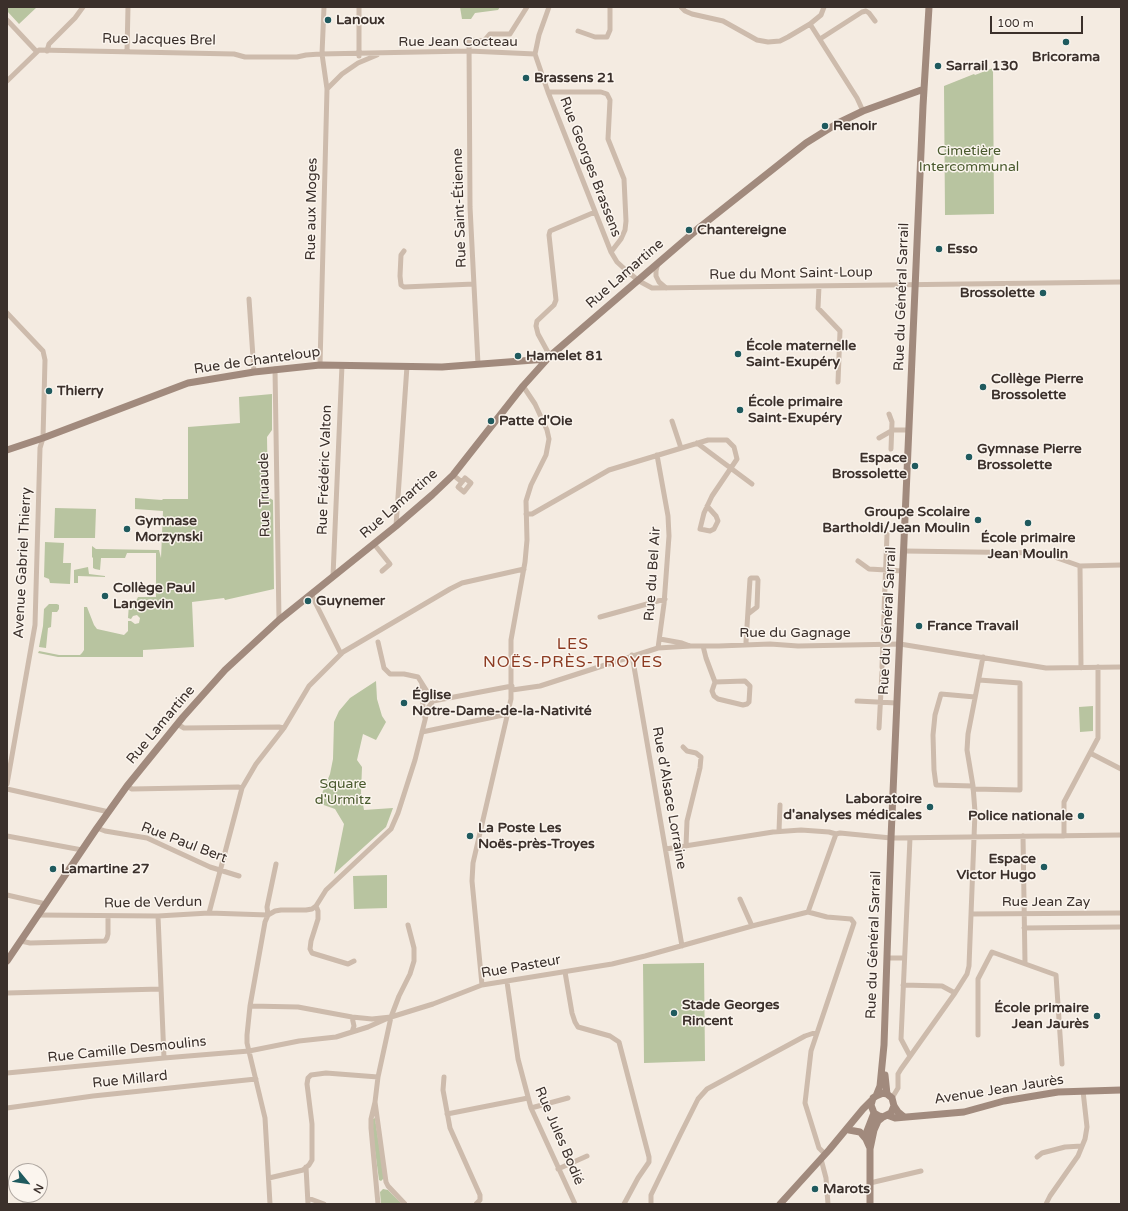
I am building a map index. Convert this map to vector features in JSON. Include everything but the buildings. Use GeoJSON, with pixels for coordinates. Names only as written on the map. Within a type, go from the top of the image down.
{"type":"FeatureCollection","features":[{"type":"Feature","properties":{"kind":"street"},"geometry":{"type":"LineString","coordinates":[[47,50],[49,44],[84,7]]}},
{"type":"Feature","properties":{"kind":"street"},"geometry":{"type":"LineString","coordinates":[[127,52],[128,7]]}},
{"type":"Feature","properties":{"kind":"street","name":"Rue aux Moges"},"geometry":{"type":"LineString","coordinates":[[320,364],[327,89],[322,54],[324,7]]}},
{"type":"Feature","properties":{"kind":"street"},"geometry":{"type":"LineString","coordinates":[[358,63],[360,7]]}},
{"type":"Feature","properties":{"kind":"street"},"geometry":{"type":"LineString","coordinates":[[469,51],[469,40],[484,41],[490,34],[510,34],[527,7]]}},
{"type":"Feature","properties":{"kind":"street"},"geometry":{"type":"LineString","coordinates":[[535,54],[539,35],[549,7]]}},
{"type":"Feature","properties":{"kind":"street"},"geometry":{"type":"LineString","coordinates":[[578,31],[595,37],[607,37],[610,30],[610,7]]}},
{"type":"Feature","properties":{"kind":"street"},"geometry":{"type":"LineString","coordinates":[[681,7],[685,11],[692,14],[723,21],[757,40],[768,42],[780,41],[810,24],[821,15],[824,7]]}},
{"type":"Feature","properties":{"kind":"street","name":"Rue du Général Sarrail"},"geometry":{"type":"LineString","coordinates":[[873,1098],[880,1086],[884,1045],[891,838],[924,89],[929,7]]}},
{"type":"Feature","properties":{"kind":"street"},"geometry":{"type":"LineString","coordinates":[[820,39],[862,12],[866,11],[869,13],[875,21]]}},
{"type":"Feature","properties":{"kind":"street"},"geometry":{"type":"LineString","coordinates":[[7,20],[37,52],[7,81]]}},
{"type":"Feature","properties":{"kind":"street"},"geometry":{"type":"LineString","coordinates":[[810,24],[857,98],[863,112]]}},
{"type":"Feature","properties":{"kind":"street","name":"Rue Jacques Brel"},"geometry":{"type":"LineString","coordinates":[[37,52],[39,50],[47,50],[234,54],[245,57],[297,57],[322,54]]}},
{"type":"Feature","properties":{"kind":"street","name":"Rue Jean Cocteau"},"geometry":{"type":"LineString","coordinates":[[322,54],[469,51],[535,54]]}},
{"type":"Feature","properties":{"kind":"street","name":"Rue Saint-Étienne"},"geometry":{"type":"LineString","coordinates":[[469,51],[470,207],[478,364]]}},
{"type":"Feature","properties":{"kind":"street","name":"Rue Jean Cocteau"},"geometry":{"type":"LineString","coordinates":[[327,89],[342,74],[358,63],[380,54]]}},
{"type":"Feature","properties":{"kind":"street","name":"Rue Georges Brassens"},"geometry":{"type":"LineString","coordinates":[[535,54],[548,92],[611,252],[617,262],[639,281]]}},
{"type":"Feature","properties":{"kind":"street","name":"Rue Lamartine"},"geometry":{"type":"LineString","coordinates":[[7,961],[127,786],[224,670],[279,620],[424,503],[453,475],[523,386],[548,358],[639,281],[659,262],[753,184],[806,143],[838,123],[924,89]]}},
{"type":"Feature","properties":{"kind":"street"},"geometry":{"type":"LineString","coordinates":[[548,92],[601,92],[607,94],[610,100],[608,139],[624,179],[626,222],[625,230],[621,239],[611,252]]}},
{"type":"Feature","properties":{"kind":"street"},"geometry":{"type":"LineString","coordinates":[[548,358],[536,326],[537,321],[554,305],[556,300],[549,235],[550,231],[595,212]]}},
{"type":"Feature","properties":{"kind":"street"},"geometry":{"type":"LineString","coordinates":[[404,251],[401,255],[400,276],[401,285],[404,287],[474,284]]}},
{"type":"Feature","properties":{"kind":"street"},"geometry":{"type":"LineString","coordinates":[[659,262],[656,276],[659,282],[666,288]]}},
{"type":"Feature","properties":{"kind":"street","name":"Rue du Mont Saint-Loup"},"geometry":{"type":"LineString","coordinates":[[639,281],[652,288],[1121,282]]}},
{"type":"Feature","properties":{"kind":"street"},"geometry":{"type":"LineString","coordinates":[[819,286],[818,308],[840,331],[838,382]]}},
{"type":"Feature","properties":{"kind":"street"},"geometry":{"type":"LineString","coordinates":[[249,299],[254,372]]}},
{"type":"Feature","properties":{"kind":"street","name":"Avenue Gabriel Thierry"},"geometry":{"type":"LineString","coordinates":[[7,312],[45,355],[43,438],[40,448],[35,625],[7,784]]}},
{"type":"Feature","properties":{"kind":"street","name":"Rue de Chanteloup"},"geometry":{"type":"LineString","coordinates":[[7,450],[43,438],[188,383],[254,372],[320,364],[442,367],[548,358]]}},
{"type":"Feature","properties":{"kind":"street","name":"Rue Frédéric Valton"},"geometry":{"type":"LineString","coordinates":[[333,576],[342,365]]}},
{"type":"Feature","properties":{"kind":"street"},"geometry":{"type":"LineString","coordinates":[[396,526],[407,366]]}},
{"type":"Feature","properties":{"kind":"street","name":"Rue Truaude"},"geometry":{"type":"LineString","coordinates":[[275,369],[279,620]]}},
{"type":"Feature","properties":{"kind":"street"},"geometry":{"type":"LineString","coordinates":[[482,985],[472,881],[473,863],[508,714],[512,688],[511,640],[524,569],[526,501],[528,492],[546,454],[549,439],[547,430],[535,404],[523,386]]}},
{"type":"Feature","properties":{"kind":"street"},"geometry":{"type":"LineString","coordinates":[[888,414],[892,422],[891,449]]}},
{"type":"Feature","properties":{"kind":"street"},"geometry":{"type":"LineString","coordinates":[[672,421],[681,448]]}},
{"type":"Feature","properties":{"kind":"street"},"geometry":{"type":"LineString","coordinates":[[879,438],[892,430],[909,430]]}},
{"type":"Feature","properties":{"kind":"street"},"geometry":{"type":"LineString","coordinates":[[526,514],[532,514],[609,470],[708,440],[727,440],[734,446],[737,459],[712,496],[707,506],[704,513],[700,529],[710,531],[714,529],[718,520],[707,506]]}},
{"type":"Feature","properties":{"kind":"street"},"geometry":{"type":"LineString","coordinates":[[697,443],[752,484]]}},
{"type":"Feature","properties":{"kind":"street","name":"Rue du Bel Air"},"geometry":{"type":"LineString","coordinates":[[657,455],[670,536],[665,599],[658,648]]}},
{"type":"Feature","properties":{"kind":"street"},"geometry":{"type":"LineString","coordinates":[[453,475],[462,482]]}},
{"type":"Feature","properties":{"kind":"street"},"geometry":{"type":"LineString","coordinates":[[879,728],[887,534]]}},
{"type":"Feature","properties":{"kind":"street"},"geometry":{"type":"LineString","coordinates":[[374,544],[390,564],[382,571]]}},
{"type":"Feature","properties":{"kind":"street"},"geometry":{"type":"LineString","coordinates":[[904,551],[1043,553],[1080,566],[1121,565]]}},
{"type":"Feature","properties":{"kind":"street"},"geometry":{"type":"LineString","coordinates":[[858,561],[869,569],[903,570]]}},
{"type":"Feature","properties":{"kind":"street"},"geometry":{"type":"LineString","coordinates":[[1080,566],[1081,668]]}},
{"type":"Feature","properties":{"kind":"street"},"geometry":{"type":"LineString","coordinates":[[209,913],[242,788],[256,764],[284,728],[309,686],[341,654],[450,589],[462,583],[524,569]]}},
{"type":"Feature","properties":{"kind":"street"},"geometry":{"type":"LineString","coordinates":[[746,645],[750,579],[757,578],[757,607],[748,614]]}},
{"type":"Feature","properties":{"kind":"street"},"geometry":{"type":"LineString","coordinates":[[311,594],[341,654]]}},
{"type":"Feature","properties":{"kind":"street"},"geometry":{"type":"LineString","coordinates":[[600,617],[665,599]]}},
{"type":"Feature","properties":{"kind":"street","name":"Rue du Gagnage"},"geometry":{"type":"LineString","coordinates":[[660,639],[691,646]]}},
{"type":"Feature","properties":{"kind":"street"},"geometry":{"type":"LineString","coordinates":[[354,961],[348,964],[312,953],[310,949],[311,942],[318,919],[318,911],[316,906],[326,890],[391,829],[398,813],[431,703],[418,677],[404,674],[390,674],[384,668],[378,642]]}},
{"type":"Feature","properties":{"kind":"street","name":"Rue du Gagnage"},"geometry":{"type":"LineString","coordinates":[[431,703],[512,688],[540,686],[632,655],[658,648],[691,646],[770,644],[798,646],[900,644],[1046,668],[1121,667]]}},
{"type":"Feature","properties":{"kind":"street"},"geometry":{"type":"LineString","coordinates":[[703,646],[715,682],[712,691],[714,696],[718,699],[743,705],[748,702],[750,686],[745,681],[715,682]]}},
{"type":"Feature","properties":{"kind":"street","name":"Rue d'Alsace Lorraine"},"geometry":{"type":"LineString","coordinates":[[632,655],[682,946]]}},
{"type":"Feature","properties":{"kind":"street"},"geometry":{"type":"LineString","coordinates":[[870,1204],[870,1149],[874,1130],[878,1121],[891,1113],[891,1099],[898,1088],[898,1074],[955,993],[967,974],[969,966],[975,812],[967,750],[968,734],[983,658]]}},
{"type":"Feature","properties":{"kind":"street"},"geometry":{"type":"LineString","coordinates":[[1064,836],[1064,802],[1099,734],[1098,667]]}},
{"type":"Feature","properties":{"kind":"street"},"geometry":{"type":"LineString","coordinates":[[975,697],[941,694],[935,715],[933,748],[936,785],[1020,790],[1020,683],[979,680]]}},
{"type":"Feature","properties":{"kind":"street"},"geometry":{"type":"LineString","coordinates":[[422,683],[422,700],[426,720]]}},
{"type":"Feature","properties":{"kind":"street"},"geometry":{"type":"LineString","coordinates":[[422,700],[431,703]]}},
{"type":"Feature","properties":{"kind":"street"},"geometry":{"type":"LineString","coordinates":[[857,701],[897,703]]}},
{"type":"Feature","properties":{"kind":"street"},"geometry":{"type":"LineString","coordinates":[[422,732],[508,714]]}},
{"type":"Feature","properties":{"kind":"street"},"geometry":{"type":"LineString","coordinates":[[178,724],[184,728],[284,728]]}},
{"type":"Feature","properties":{"kind":"street"},"geometry":{"type":"LineString","coordinates":[[683,747],[701,757],[700,768],[687,821],[686,846]]}},
{"type":"Feature","properties":{"kind":"street"},"geometry":{"type":"LineString","coordinates":[[1090,753],[1121,769]]}},
{"type":"Feature","properties":{"kind":"street"},"geometry":{"type":"LineString","coordinates":[[127,786],[132,789],[242,788]]}},
{"type":"Feature","properties":{"kind":"street"},"geometry":{"type":"LineString","coordinates":[[7,789],[109,812]]}},
{"type":"Feature","properties":{"kind":"street"},"geometry":{"type":"LineString","coordinates":[[779,831],[780,805]]}},
{"type":"Feature","properties":{"kind":"street","name":"Rue Paul Bert"},"geometry":{"type":"LineString","coordinates":[[97,828],[104,831],[147,838],[220,871],[239,876]]}},
{"type":"Feature","properties":{"kind":"street"},"geometry":{"type":"LineString","coordinates":[[666,849],[779,831],[801,830],[891,838],[1121,835]]}},
{"type":"Feature","properties":{"kind":"street"},"geometry":{"type":"LineString","coordinates":[[828,1204],[823,1156],[819,1148],[805,1103],[811,1051],[854,924],[851,919],[827,917],[808,912],[836,834]]}},
{"type":"Feature","properties":{"kind":"street"},"geometry":{"type":"LineString","coordinates":[[7,836],[82,850]]}},
{"type":"Feature","properties":{"kind":"street"},"geometry":{"type":"LineString","coordinates":[[1023,836],[1025,963]]}},
{"type":"Feature","properties":{"kind":"street"},"geometry":{"type":"LineString","coordinates":[[910,838],[901,1039],[910,1056]]}},
{"type":"Feature","properties":{"kind":"street"},"geometry":{"type":"LineString","coordinates":[[270,1204],[265,1118],[247,1035],[259,952],[265,922],[268,915],[267,907],[276,864]]}},
{"type":"Feature","properties":{"kind":"street"},"geometry":{"type":"LineString","coordinates":[[7,895],[46,904]]}},
{"type":"Feature","properties":{"kind":"street"},"geometry":{"type":"LineString","coordinates":[[740,899],[752,926]]}},
{"type":"Feature","properties":{"kind":"street","name":"Rue de Verdun"},"geometry":{"type":"LineString","coordinates":[[38,915],[158,916],[209,913],[268,915],[281,910],[306,910],[312,909],[316,906]]}},
{"type":"Feature","properties":{"kind":"street","name":"Rue Pasteur"},"geometry":{"type":"LineString","coordinates":[[250,1006],[298,1007],[352,1017],[391,1017],[433,1004],[482,985],[612,964],[808,912]]}},
{"type":"Feature","properties":{"kind":"street","name":"Rue Jean Zay"},"geometry":{"type":"LineString","coordinates":[[971,914],[1121,913]]}},
{"type":"Feature","properties":{"kind":"street"},"geometry":{"type":"LineString","coordinates":[[21,941],[30,943],[105,941],[108,934],[108,916]]}},
{"type":"Feature","properties":{"kind":"street"},"geometry":{"type":"LineString","coordinates":[[158,916],[164,1058]]}},
{"type":"Feature","properties":{"kind":"street"},"geometry":{"type":"LineString","coordinates":[[378,1204],[370,1128],[378,1077],[391,1017],[410,974],[414,961],[413,943],[408,924]]}},
{"type":"Feature","properties":{"kind":"street","name":"Rue Jean Zay"},"geometry":{"type":"LineString","coordinates":[[1024,928],[1121,927]]}},
{"type":"Feature","properties":{"kind":"street"},"geometry":{"type":"LineString","coordinates":[[978,1035],[978,979],[992,952],[1056,975],[1062,1064]]}},
{"type":"Feature","properties":{"kind":"street"},"geometry":{"type":"LineString","coordinates":[[887,958],[904,958]]}},
{"type":"Feature","properties":{"kind":"street"},"geometry":{"type":"LineString","coordinates":[[565,972],[572,1013],[578,1027],[610,1036],[619,1042],[649,1157],[649,1162],[638,1178],[624,1204]]}},
{"type":"Feature","properties":{"kind":"street","name":"Rue Jules Bodié"},"geometry":{"type":"LineString","coordinates":[[507,982],[518,1059],[531,1108],[575,1204]]}},
{"type":"Feature","properties":{"kind":"street"},"geometry":{"type":"LineString","coordinates":[[903,985],[942,986],[955,993]]}},
{"type":"Feature","properties":{"kind":"street"},"geometry":{"type":"LineString","coordinates":[[7,993],[161,989]]}},
{"type":"Feature","properties":{"kind":"street"},"geometry":{"type":"LineString","coordinates":[[352,1017],[354,1026],[352,1032]]}},
{"type":"Feature","properties":{"kind":"street","name":"Rue Camille Desmoulins"},"geometry":{"type":"LineString","coordinates":[[7,1073],[250,1051],[299,1040],[336,1037],[368,1027],[391,1017]]}},
{"type":"Feature","properties":{"kind":"street"},"geometry":{"type":"LineString","coordinates":[[651,1204],[651,1195],[698,1099],[706,1089],[805,1036],[817,1032]]}},
{"type":"Feature","properties":{"kind":"street","name":"Rue du Général Sarrail"},"geometry":{"type":"LineString","coordinates":[[884,1045],[884,1080],[891,1099]]}},
{"type":"Feature","properties":{"kind":"street"},"geometry":{"type":"LineString","coordinates":[[269,1178],[287,1175],[303,1170],[312,1160],[312,1124],[307,1084],[308,1078],[311,1075],[316,1073],[378,1077]]}},
{"type":"Feature","properties":{"kind":"street"},"geometry":{"type":"LineString","coordinates":[[444,1077],[443,1090],[446,1114],[450,1128],[480,1195],[480,1200],[476,1204]]}},
{"type":"Feature","properties":{"kind":"street","name":"Rue Millard"},"geometry":{"type":"LineString","coordinates":[[7,1108],[93,1096],[256,1079]]}},
{"type":"Feature","properties":{"kind":"street","name":"Avenue Jean Jaurès"},"geometry":{"type":"LineString","coordinates":[[885,1116],[892,1118],[964,1112],[1004,1101],[1058,1092],[1121,1090]]}},
{"type":"Feature","properties":{"kind":"street"},"geometry":{"type":"LineString","coordinates":[[1046,1204],[1078,1156],[1085,1139],[1086,1127],[1083,1091]]}},
{"type":"Feature","properties":{"kind":"street"},"geometry":{"type":"LineString","coordinates":[[847,1131],[859,1113],[873,1098],[883,1093],[891,1099],[898,1112],[904,1117]]}},
{"type":"Feature","properties":{"kind":"street"},"geometry":{"type":"LineString","coordinates":[[446,1114],[528,1098]]}},
{"type":"Feature","properties":{"kind":"street"},"geometry":{"type":"LineString","coordinates":[[531,1108],[568,1098]]}},
{"type":"Feature","properties":{"kind":"street"},"geometry":{"type":"LineString","coordinates":[[866,1139],[868,1124],[873,1112],[871,1109],[873,1098]]}},
{"type":"Feature","properties":{"kind":"street"},"geometry":{"type":"LineString","coordinates":[[375,1102],[386,1182],[405,1204]]}},
{"type":"Feature","properties":{"kind":"street"},"geometry":{"type":"LineString","coordinates":[[780,1204],[823,1156],[865,1114],[873,1112],[879,1116],[885,1116]]}},
{"type":"Feature","properties":{"kind":"street"},"geometry":{"type":"LineString","coordinates":[[847,1131],[860,1132],[866,1139],[870,1149]]}},
{"type":"Feature","properties":{"kind":"street"},"geometry":{"type":"LineString","coordinates":[[1037,1157],[1042,1153],[1064,1147],[1082,1146]]}},
{"type":"Feature","properties":{"kind":"street"},"geometry":{"type":"LineString","coordinates":[[558,1169],[587,1156]]}},
{"type":"Feature","properties":{"kind":"street"},"geometry":{"type":"LineString","coordinates":[[306,1167],[308,1201],[324,1204]]}},
{"type":"Feature","properties":{"kind":"street"},"geometry":{"type":"LineString","coordinates":[[870,1183],[921,1171]]}},
{"type":"Feature","properties":{"kind":"street"},"geometry":{"type":"LineString","coordinates":[[376,1186],[386,1182]]}},
{"type":"Feature","properties":{"kind":"green space"},"geometry":{"type":"Polygon","coordinates":[[[7,7],[37,7],[19,24],[7,11],[7,7]]]}},
{"type":"Feature","properties":{"kind":"green space"},"geometry":{"type":"Polygon","coordinates":[[[460,7],[500,7],[498,10],[475,13],[471,19],[462,19],[460,7]]]}},
{"type":"Feature","properties":{"kind":"green space","name":"Cimetière Intercommunal"},"geometry":{"type":"Polygon","coordinates":[[[993,68],[994,214],[945,215],[944,86],[993,68]]]}},
{"type":"Feature","properties":{"kind":"green space"},"geometry":{"type":"Polygon","coordinates":[[[272,394],[272,430],[267,437],[268,497],[273,500],[274,589],[225,600],[224,598],[192,602],[194,647],[143,650],[143,657],[58,657],[38,653],[39,651],[59,655],[80,655],[82,653],[84,650],[84,607],[87,607],[97,629],[124,635],[128,631],[128,621],[135,624],[139,623],[140,618],[137,615],[133,616],[131,619],[128,618],[129,604],[135,603],[138,597],[156,597],[156,553],[127,553],[125,558],[101,558],[100,570],[93,568],[92,546],[96,549],[159,550],[161,558],[163,511],[135,509],[135,498],[162,500],[188,499],[188,427],[240,423],[239,397],[272,394]]]}},
{"type":"Feature","properties":{"kind":"green space"},"geometry":{"type":"Polygon","coordinates":[[[55,508],[96,509],[95,538],[54,538],[55,508]]]}},
{"type":"Feature","properties":{"kind":"green space"},"geometry":{"type":"Polygon","coordinates":[[[45,542],[64,543],[63,563],[71,563],[70,584],[50,583],[49,579],[44,577],[45,542]]]}},
{"type":"Feature","properties":{"kind":"green space"},"geometry":{"type":"Polygon","coordinates":[[[88,567],[89,574],[105,577],[78,576],[78,583],[74,583],[74,570],[88,567]]]}},
{"type":"Feature","properties":{"kind":"green space"},"geometry":{"type":"Polygon","coordinates":[[[49,604],[59,605],[59,609],[57,612],[52,612],[51,627],[48,628],[46,648],[39,647],[43,626],[44,609],[49,604]]]}},
{"type":"Feature","properties":{"kind":"green space","name":"Square d'Urmitz"},"geometry":{"type":"Polygon","coordinates":[[[376,681],[377,699],[382,716],[386,722],[376,740],[363,734],[357,760],[362,767],[361,793],[364,810],[393,808],[386,827],[334,874],[344,824],[335,809],[318,803],[330,774],[333,759],[334,722],[339,711],[350,698],[376,681]]]}},
{"type":"Feature","properties":{"kind":"green space"},"geometry":{"type":"Polygon","coordinates":[[[1093,706],[1093,731],[1080,732],[1079,707],[1093,706]]]}},
{"type":"Feature","properties":{"kind":"green space"},"geometry":{"type":"Polygon","coordinates":[[[387,875],[387,908],[354,909],[353,876],[387,875]]]}},
{"type":"Feature","properties":{"kind":"green space","name":"Stade Georges Rincent"},"geometry":{"type":"Polygon","coordinates":[[[704,963],[705,1061],[644,1063],[643,964],[704,963]]]}},
{"type":"Feature","properties":{"kind":"green space"},"geometry":{"type":"Polygon","coordinates":[[[375,1118],[384,1178],[381,1181],[379,1180],[373,1136],[373,1119],[375,1118]]]}},
{"type":"Feature","properties":{"kind":"green space"},"geometry":{"type":"Polygon","coordinates":[[[383,1189],[388,1190],[402,1204],[381,1204],[380,1192],[383,1189]]]}},
{"type":"Feature","properties":{"kind":"place","name":"Lanoux"},"geometry":{"type":"Point","coordinates":[328,20]}},
{"type":"Feature","properties":{"kind":"place","name":"Bricorama"},"geometry":{"type":"Point","coordinates":[1066,42]}},
{"type":"Feature","properties":{"kind":"place","name":"Sarrail 130"},"geometry":{"type":"Point","coordinates":[938,66]}},
{"type":"Feature","properties":{"kind":"place","name":"Brassens 21"},"geometry":{"type":"Point","coordinates":[526,78]}},
{"type":"Feature","properties":{"kind":"place","name":"Renoir"},"geometry":{"type":"Point","coordinates":[825,126]}},
{"type":"Feature","properties":{"kind":"place","name":"Chantereigne"},"geometry":{"type":"Point","coordinates":[689,230]}},
{"type":"Feature","properties":{"kind":"place","name":"Esso"},"geometry":{"type":"Point","coordinates":[939,249]}},
{"type":"Feature","properties":{"kind":"place","name":"Brossolette"},"geometry":{"type":"Point","coordinates":[1043,293]}},
{"type":"Feature","properties":{"kind":"place","name":"École maternelle Saint-Exupéry"},"geometry":{"type":"Point","coordinates":[738,354]}},
{"type":"Feature","properties":{"kind":"place","name":"Hamelet 81"},"geometry":{"type":"Point","coordinates":[518,356]}},
{"type":"Feature","properties":{"kind":"place","name":"Collège Pierre Brossolette"},"geometry":{"type":"Point","coordinates":[983,387]}},
{"type":"Feature","properties":{"kind":"place","name":"Thierry"},"geometry":{"type":"Point","coordinates":[49,391]}},
{"type":"Feature","properties":{"kind":"place","name":"École primaire Saint-Exupéry"},"geometry":{"type":"Point","coordinates":[740,410]}},
{"type":"Feature","properties":{"kind":"place","name":"Patte d'Oie"},"geometry":{"type":"Point","coordinates":[491,421]}},
{"type":"Feature","properties":{"kind":"place","name":"Gymnase Pierre Brossolette"},"geometry":{"type":"Point","coordinates":[969,457]}},
{"type":"Feature","properties":{"kind":"place","name":"Espace Brossolette"},"geometry":{"type":"Point","coordinates":[915,466]}},
{"type":"Feature","properties":{"kind":"place","name":"Groupe Scolaire Bartholdi/Jean Moulin"},"geometry":{"type":"Point","coordinates":[978,520]}},
{"type":"Feature","properties":{"kind":"place","name":"École primaire Jean Moulin"},"geometry":{"type":"Point","coordinates":[1028,523]}},
{"type":"Feature","properties":{"kind":"place","name":"Gymnase Morzynski"},"geometry":{"type":"Point","coordinates":[127,529]}},
{"type":"Feature","properties":{"kind":"place","name":"Collège Paul Langevin"},"geometry":{"type":"Point","coordinates":[105,596]}},
{"type":"Feature","properties":{"kind":"place","name":"Guynemer"},"geometry":{"type":"Point","coordinates":[308,601]}},
{"type":"Feature","properties":{"kind":"place","name":"France Travail"},"geometry":{"type":"Point","coordinates":[919,626]}},
{"type":"Feature","properties":{"kind":"place","name":"Église Notre-Dame-de-la-Nativité"},"geometry":{"type":"Point","coordinates":[404,703]}},
{"type":"Feature","properties":{"kind":"place","name":"Laboratoire d'analyses médicales"},"geometry":{"type":"Point","coordinates":[930,807]}},
{"type":"Feature","properties":{"kind":"place","name":"Police nationale"},"geometry":{"type":"Point","coordinates":[1081,816]}},
{"type":"Feature","properties":{"kind":"place","name":"La Poste Les Noës-près-Troyes"},"geometry":{"type":"Point","coordinates":[470,836]}},
{"type":"Feature","properties":{"kind":"place","name":"Espace Victor Hugo"},"geometry":{"type":"Point","coordinates":[1044,867]}},
{"type":"Feature","properties":{"kind":"place","name":"Lamartine 27"},"geometry":{"type":"Point","coordinates":[53,869]}},
{"type":"Feature","properties":{"kind":"place","name":"Stade Georges Rincent"},"geometry":{"type":"Point","coordinates":[674,1013]}},
{"type":"Feature","properties":{"kind":"place","name":"École primaire Jean Jaurès"},"geometry":{"type":"Point","coordinates":[1097,1016]}},
{"type":"Feature","properties":{"kind":"place","name":"Marots"},"geometry":{"type":"Point","coordinates":[815,1189]}},
{"type":"Feature","properties":{"kind":"district","name":"LES NOËS-PRÈS-TROYES"},"geometry":{"type":"Point","coordinates":[573,654]}}]}
